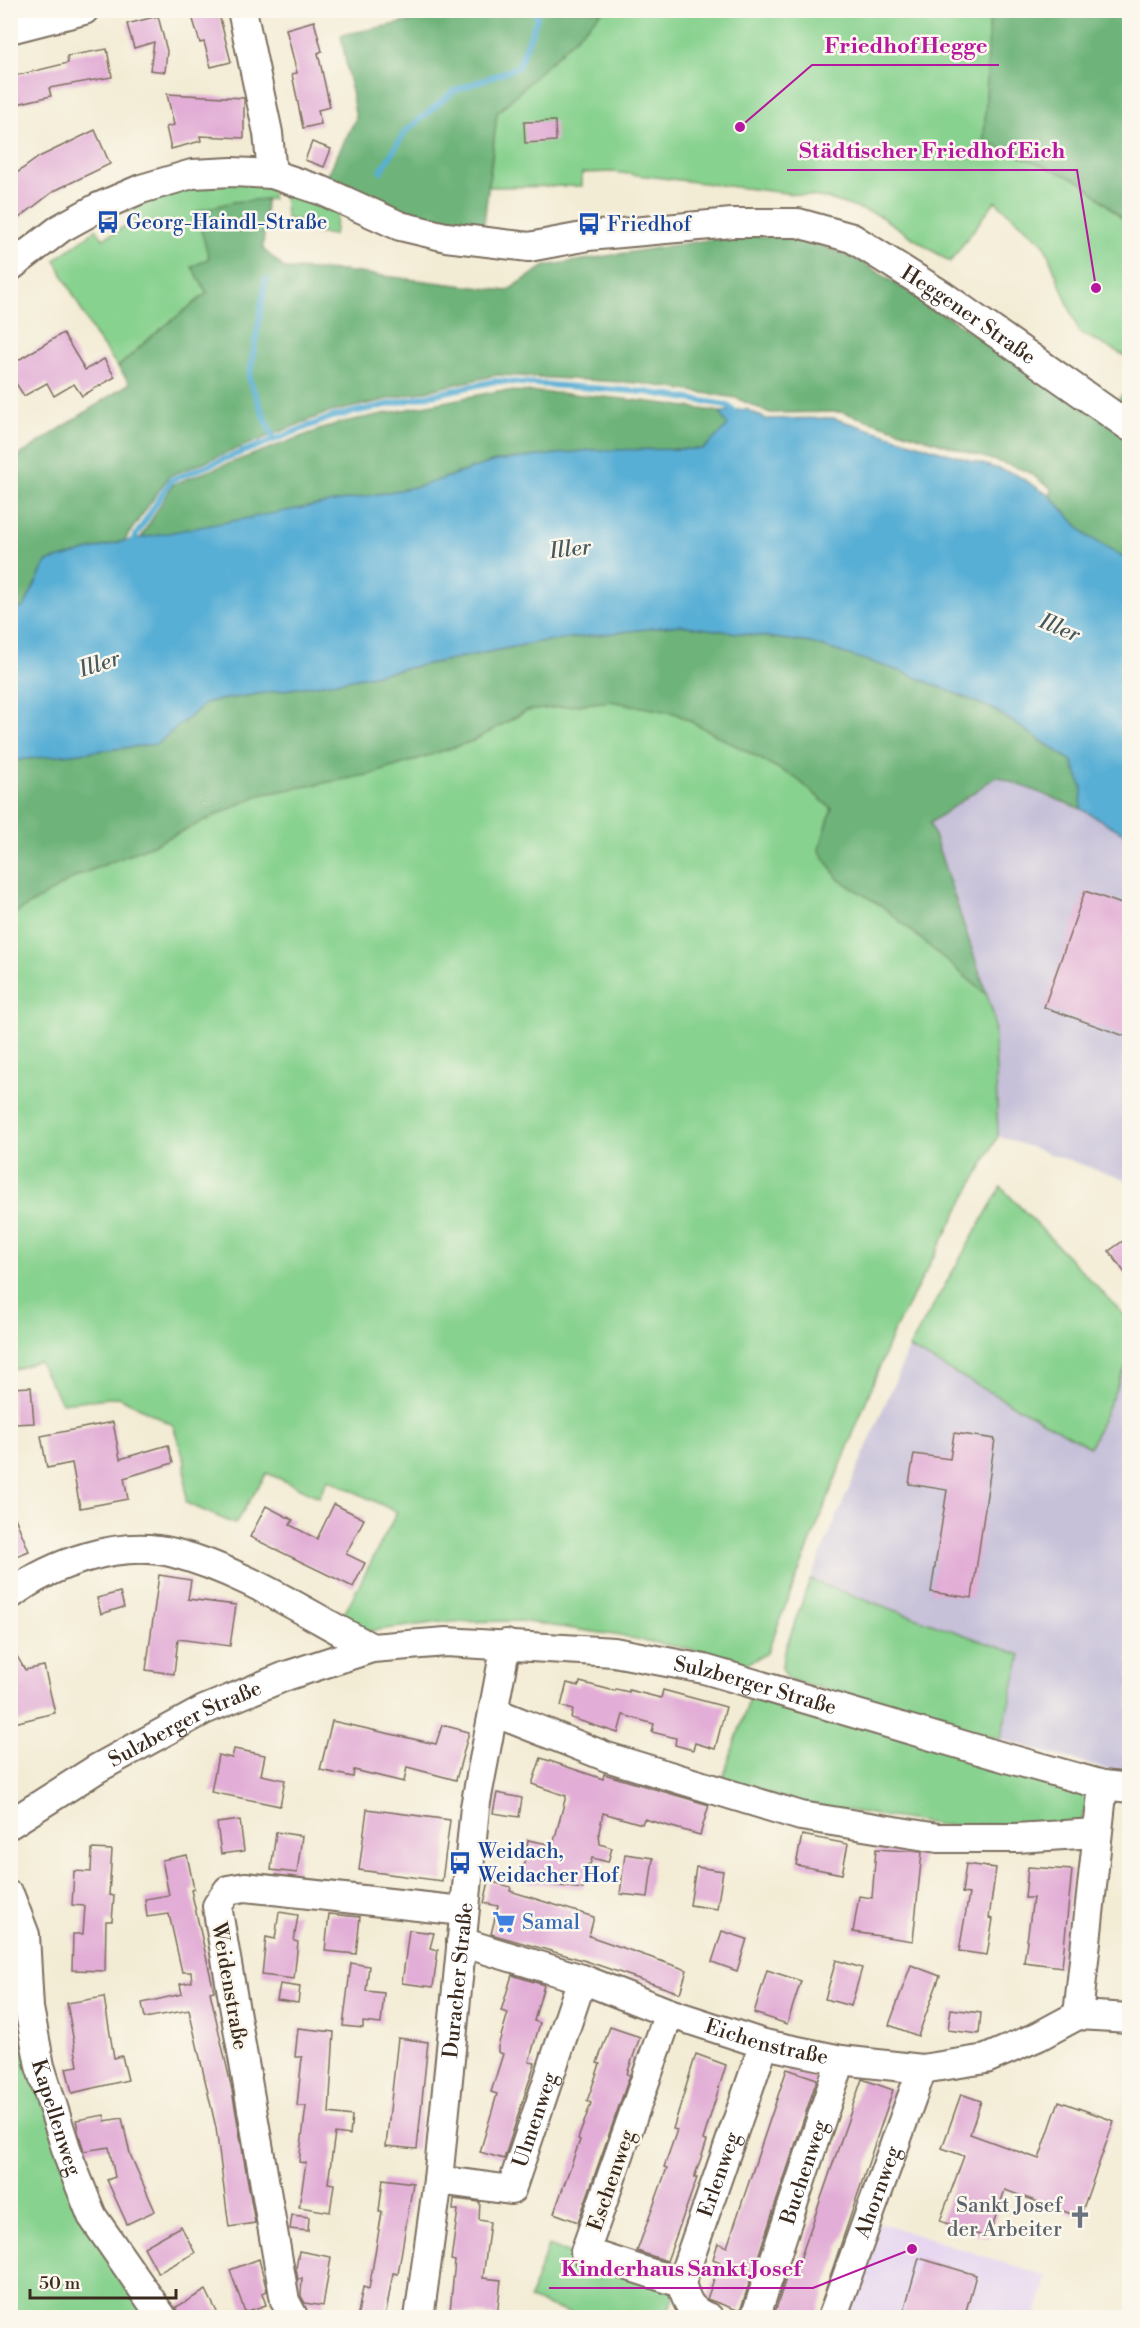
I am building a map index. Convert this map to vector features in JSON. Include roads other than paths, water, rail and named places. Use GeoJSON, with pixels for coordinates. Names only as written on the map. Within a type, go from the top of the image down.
{"type":"FeatureCollection","features":[{"type":"Feature","properties":{"kind":"street"},"geometry":{"type":"LineString","coordinates":[[10,29],[84,10]]}},
{"type":"Feature","properties":{"kind":"street"},"geometry":{"type":"LineString","coordinates":[[10,267],[61,228],[99,207],[141,189],[192,174],[232,172],[272,174],[268,133],[242,10]]}},
{"type":"Feature","properties":{"kind":"street","name":"Heggener Straße"},"geometry":{"type":"LineString","coordinates":[[272,174],[323,191],[400,226],[446,237],[529,247],[588,236],[732,223],[798,223],[852,238],[942,295],[1130,427]]}},
{"type":"Feature","properties":{"kind":"street"},"geometry":{"type":"LineString","coordinates":[[10,1595],[23,1585],[67,1564],[111,1550],[171,1552],[211,1564],[372,1648]]}},
{"type":"Feature","properties":{"kind":"street","name":"Sulzberger Straße"},"geometry":{"type":"LineString","coordinates":[[10,1824],[98,1768],[204,1710],[286,1676],[372,1648],[446,1642],[506,1644],[614,1653],[704,1669],[1116,1786]]}},
{"type":"Feature","properties":{"kind":"street","name":"Duracher Straße"},"geometry":{"type":"LineString","coordinates":[[419,2318],[438,2180],[475,1807],[506,1644]]}},
{"type":"Feature","properties":{"kind":"street"},"geometry":{"type":"LineString","coordinates":[[494,1712],[607,1757],[801,1816],[938,1838],[1016,1838],[1096,1833]]}},
{"type":"Feature","properties":{"kind":"street"},"geometry":{"type":"LineString","coordinates":[[1116,1786],[1096,1833],[1078,2015],[1130,2018]]}},
{"type":"Feature","properties":{"kind":"street","name":"Weidenstraße"},"geometry":{"type":"LineString","coordinates":[[294,2318],[285,2301],[217,1906],[228,1890],[245,1887],[463,1911]]}},
{"type":"Feature","properties":{"kind":"street","name":"Kapellenweg"},"geometry":{"type":"LineString","coordinates":[[10,1896],[25,1935],[29,2008],[40,2066],[70,2161],[92,2216],[164,2318]]}},
{"type":"Feature","properties":{"kind":"street","name":"Eichenstraße"},"geometry":{"type":"LineString","coordinates":[[460,1942],[582,1979],[669,2013],[764,2044],[841,2060],[922,2069],[986,2059],[1039,2036],[1078,2015]]}},
{"type":"Feature","properties":{"kind":"street","name":"Ulmenweg"},"geometry":{"type":"LineString","coordinates":[[438,2180],[511,2190],[582,1979]]}},
{"type":"Feature","properties":{"kind":"street","name":"Eschenweg"},"geometry":{"type":"LineString","coordinates":[[669,2013],[585,2252],[692,2302]]}},
{"type":"Feature","properties":{"kind":"street","name":"Erlenweg"},"geometry":{"type":"LineString","coordinates":[[692,2302],[764,2044]]}},
{"type":"Feature","properties":{"kind":"street","name":"Buchenweg"},"geometry":{"type":"LineString","coordinates":[[755,2318],[841,2060]]}},
{"type":"Feature","properties":{"kind":"street","name":"Ahornweg"},"geometry":{"type":"LineString","coordinates":[[832,2318],[922,2069]]}},
{"type":"Feature","properties":{"kind":"water","name":"Iller"},"geometry":{"type":"Polygon","coordinates":[[[746,409],[766,419],[833,418],[1015,474],[1049,495],[1087,536],[1129,560],[1129,836],[1081,809],[1082,787],[1072,761],[993,709],[903,672],[811,643],[679,625],[539,642],[342,681],[207,702],[157,744],[11,761],[11,610],[24,607],[46,562],[124,541],[421,486],[495,461],[592,450],[703,449],[728,426],[720,412],[746,409]]]}},
{"type":"Feature","properties":{"kind":"waterway"},"geometry":{"type":"LineString","coordinates":[[381,171],[405,132],[454,91],[518,67],[537,19],[536,10]]}},
{"type":"Feature","properties":{"kind":"waterway"},"geometry":{"type":"LineString","coordinates":[[266,279],[249,379],[274,440]]}},
{"type":"Feature","properties":{"kind":"waterway"},"geometry":{"type":"LineString","coordinates":[[132,547],[133,540],[171,480],[332,417],[495,381],[646,392],[726,405],[734,411],[737,418]]}},
{"type":"Feature","properties":{"kind":"place","name":"Friedhof Hegge"},"geometry":{"type":"Point","coordinates":[740,127]}},
{"type":"Feature","properties":{"kind":"place","name":"Georg-Haindl-Straße"},"geometry":{"type":"Point","coordinates":[108,222]}},
{"type":"Feature","properties":{"kind":"place","name":"Friedhof"},"geometry":{"type":"Point","coordinates":[589,224]}},
{"type":"Feature","properties":{"kind":"place","name":"Städtischer Friedhof Eich"},"geometry":{"type":"Point","coordinates":[1096,288]}},
{"type":"Feature","properties":{"kind":"place","name":"Weidach, Weidacher Hof"},"geometry":{"type":"Point","coordinates":[460,1863]}},
{"type":"Feature","properties":{"kind":"place","name":"Samal"},"geometry":{"type":"Point","coordinates":[504,1922]}},
{"type":"Feature","properties":{"kind":"place","name":"Sankt Josef der Arbeiter"},"geometry":{"type":"Point","coordinates":[1080,2217]}},
{"type":"Feature","properties":{"kind":"place","name":"Kinderhaus Sankt Josef"},"geometry":{"type":"Point","coordinates":[912,2249]}}]}
